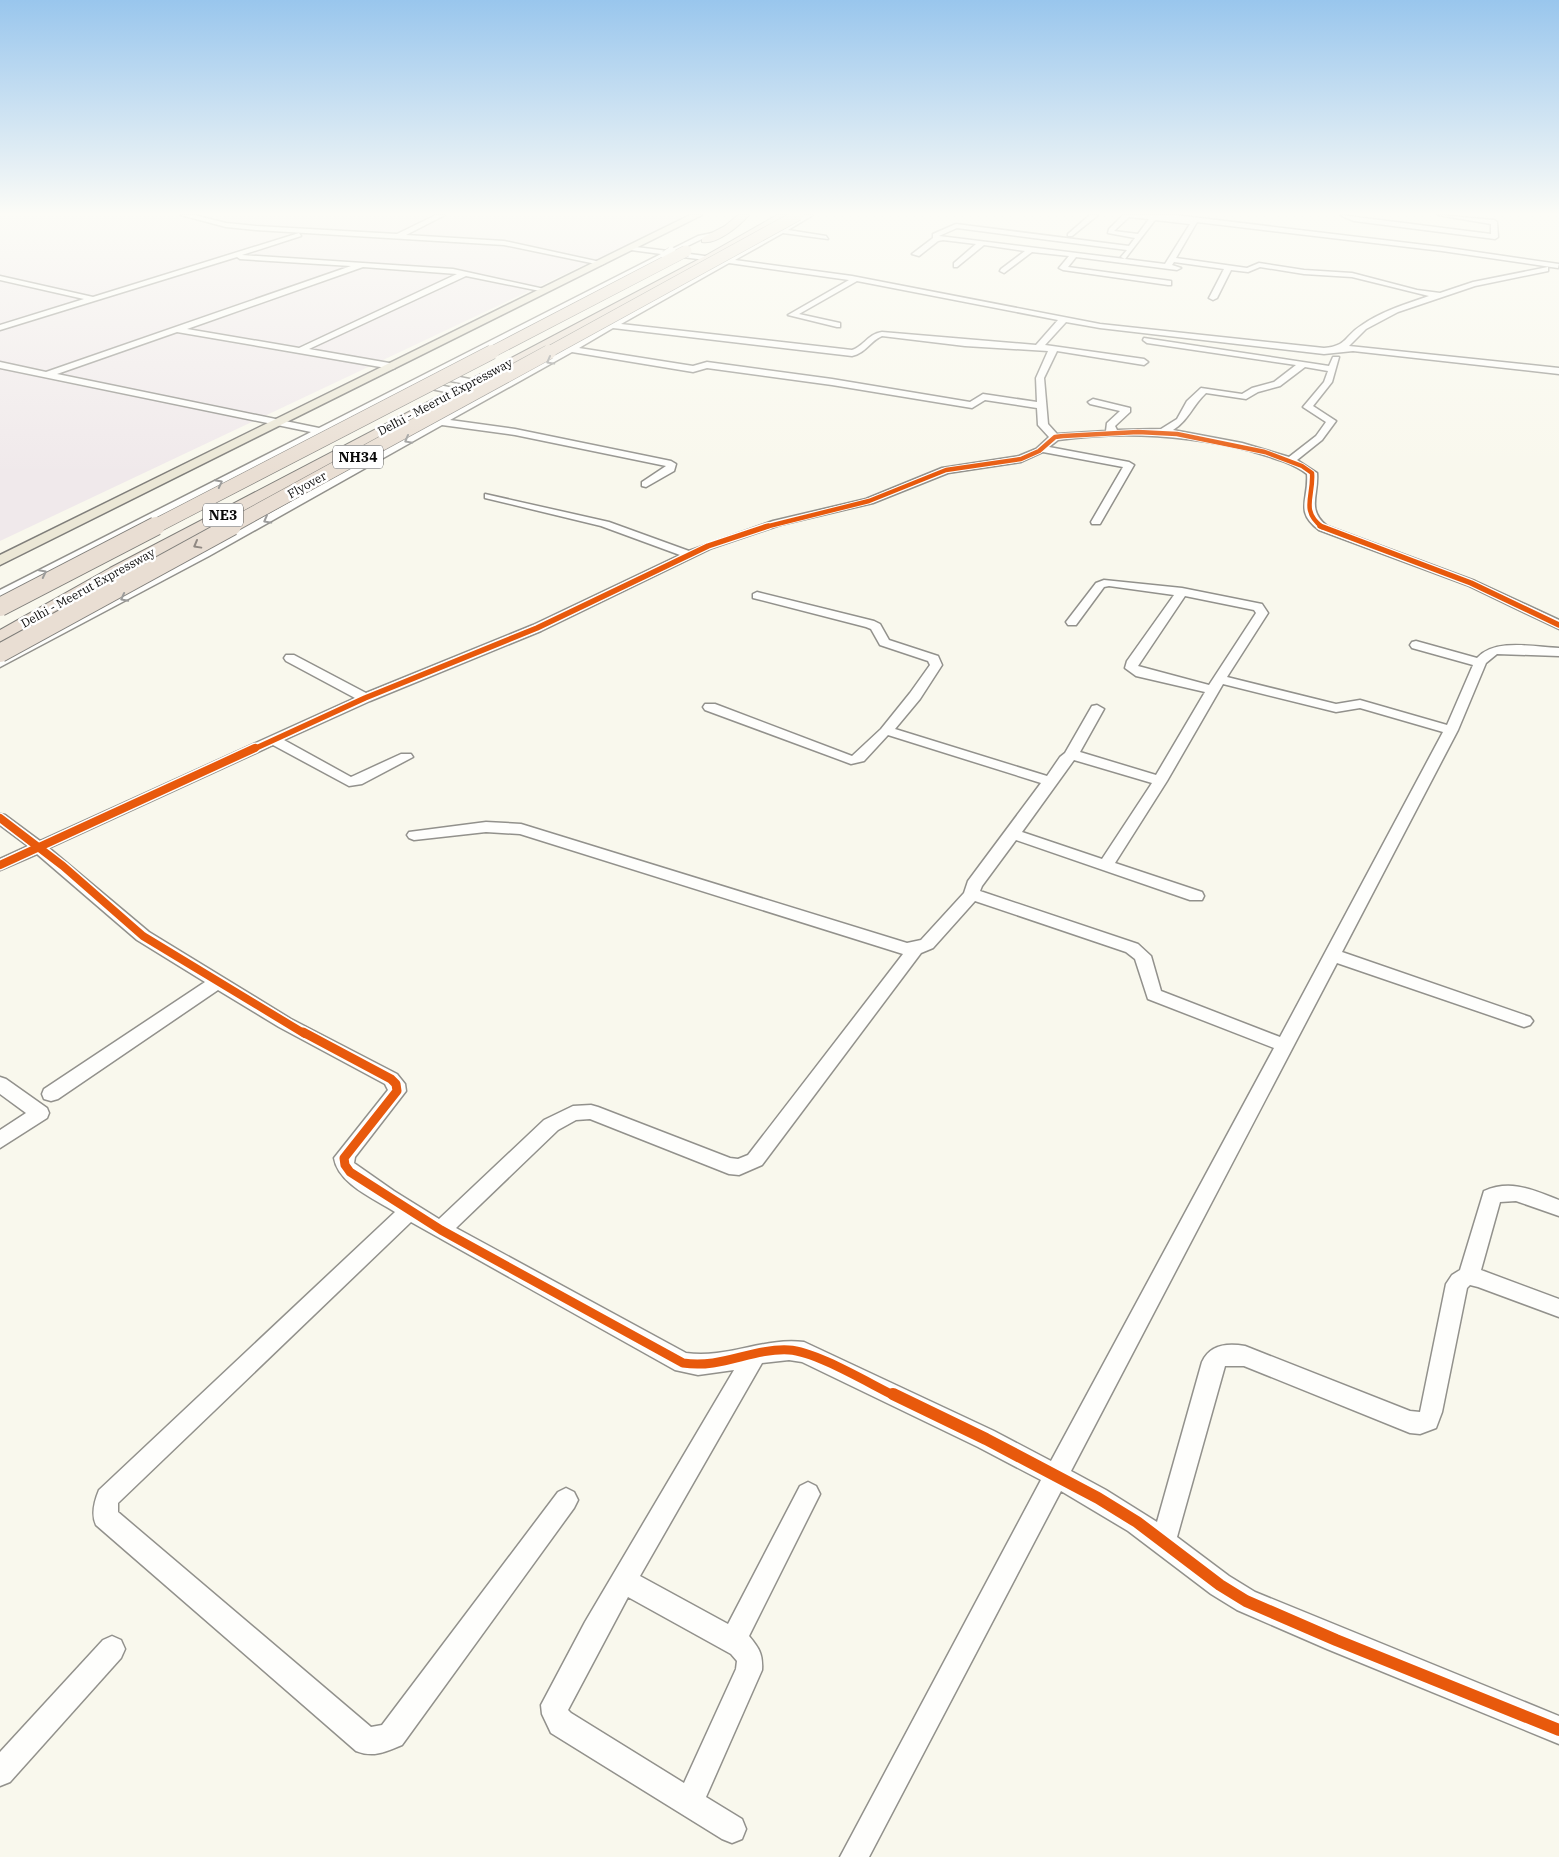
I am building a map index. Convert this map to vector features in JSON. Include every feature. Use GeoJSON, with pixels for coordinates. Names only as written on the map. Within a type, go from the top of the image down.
{"type":"FeatureCollection","features":[{"type":"Feature","properties":{"kind":"highway","name":"NH34"},"geometry":{"type":"LineString","coordinates":[[0,607],[607,302]]}},
{"type":"Feature","properties":{"kind":"highway","name":"Delhi - Meerut Expressway"},"geometry":{"type":"LineString","coordinates":[[0,637],[613,302]]}},
{"type":"Feature","properties":{"kind":"highway","name":"Flyover"},"geometry":{"type":"LineString","coordinates":[[0,653],[640,302]]}},
{"type":"Feature","properties":{"kind":"highway","name":"Delhi - Meerut Expressway"},"geometry":{"type":"LineString","coordinates":[[0,624],[441,394]]}},
{"type":"Feature","properties":{"kind":"main road"},"geometry":{"type":"LineString","coordinates":[[0,562],[522,302]]}},
{"type":"Feature","properties":{"kind":"street"},"geometry":{"type":"LineString","coordinates":[[0,328],[85,302]]}},
{"type":"Feature","properties":{"kind":"street"},"geometry":{"type":"LineString","coordinates":[[46,375],[257,302]]}},
{"type":"Feature","properties":{"kind":"street"},"geometry":{"type":"LineString","coordinates":[[299,351],[405,302]]}},
{"type":"Feature","properties":{"kind":"street"},"geometry":{"type":"LineString","coordinates":[[0,595],[572,302]]}},
{"type":"Feature","properties":{"kind":"street"},"geometry":{"type":"LineString","coordinates":[[0,663],[196,558],[656,302]]}},
{"type":"Feature","properties":{"kind":"street"},"geometry":{"type":"LineString","coordinates":[[817,302],[792,316],[837,325]]}},
{"type":"Feature","properties":{"kind":"street"},"geometry":{"type":"LineString","coordinates":[[974,302],[1109,327],[1324,352],[1339,349],[1373,350],[1559,371]]}},
{"type":"Feature","properties":{"kind":"street"},"geometry":{"type":"LineString","coordinates":[[1291,460],[1318,438],[1332,421],[1308,407],[1328,382],[1339,349],[1370,322],[1394,310],[1420,302]]}},
{"type":"Feature","properties":{"kind":"street"},"geometry":{"type":"LineString","coordinates":[[1039,347],[1064,319]]}},
{"type":"Feature","properties":{"kind":"street"},"geometry":{"type":"LineString","coordinates":[[613,326],[852,354],[859,352],[878,334],[965,343],[1054,348],[1144,362]]}},
{"type":"Feature","properties":{"kind":"street"},"geometry":{"type":"LineString","coordinates":[[176,330],[392,366]]}},
{"type":"Feature","properties":{"kind":"street"},"geometry":{"type":"LineString","coordinates":[[1134,338],[1304,363],[1332,369]]}},
{"type":"Feature","properties":{"kind":"street"},"geometry":{"type":"LineString","coordinates":[[1054,348],[1041,374],[1040,387],[1043,425],[1055,437]]}},
{"type":"Feature","properties":{"kind":"street"},"geometry":{"type":"LineString","coordinates":[[571,349],[692,369],[707,365],[825,381],[972,405],[983,397],[1043,406]]}},
{"type":"Feature","properties":{"kind":"street"},"geometry":{"type":"LineString","coordinates":[[1163,432],[1182,421],[1186,409],[1204,390],[1243,397],[1255,390],[1277,384],[1304,363]]}},
{"type":"Feature","properties":{"kind":"street"},"geometry":{"type":"LineString","coordinates":[[0,365],[280,422],[318,432]]}},
{"type":"Feature","properties":{"kind":"street"},"geometry":{"type":"LineString","coordinates":[[430,374],[501,389]]}},
{"type":"Feature","properties":{"kind":"street"},"geometry":{"type":"LineString","coordinates":[[414,383],[486,397]]}},
{"type":"Feature","properties":{"kind":"street"},"geometry":{"type":"LineString","coordinates":[[1093,402],[1127,410],[1110,425],[1110,429],[1116,434]]}},
{"type":"Feature","properties":{"kind":"street"},"geometry":{"type":"LineString","coordinates":[[442,422],[515,432],[671,464],[670,468],[646,484]]}},
{"type":"Feature","properties":{"kind":"street"},"geometry":{"type":"LineString","coordinates":[[0,865],[365,698],[536,628],[689,555],[768,526],[869,501],[938,472],[1030,456],[1055,437],[1163,432],[1256,450],[1291,460],[1312,473],[1308,513],[1323,528],[1471,583],[1559,625]]}},
{"type":"Feature","properties":{"kind":"street"},"geometry":{"type":"LineString","coordinates":[[1041,449],[1128,465],[1128,469],[1096,522]]}},
{"type":"Feature","properties":{"kind":"street"},"geometry":{"type":"LineString","coordinates":[[489,496],[606,524],[689,555]]}},
{"type":"Feature","properties":{"kind":"street"},"geometry":{"type":"LineString","coordinates":[[1072,622],[1103,583],[1118,582],[1182,592],[1252,606],[1261,610],[1261,616],[1215,685],[1160,781],[1106,864]]}},
{"type":"Feature","properties":{"kind":"street"},"geometry":{"type":"LineString","coordinates":[[1182,592],[1133,661],[1131,668],[1141,673],[1336,708],[1360,704],[1451,730]]}},
{"type":"Feature","properties":{"kind":"street"},"geometry":{"type":"LineString","coordinates":[[710,707],[852,760],[859,758],[886,731],[936,666],[934,659],[884,642],[876,627],[870,624],[757,596]]}},
{"type":"Feature","properties":{"kind":"street"},"geometry":{"type":"LineString","coordinates":[[1416,645],[1480,663]]}},
{"type":"Feature","properties":{"kind":"street"},"geometry":{"type":"LineString","coordinates":[[854,1857],[1286,1046],[1451,730],[1480,663],[1488,653],[1496,650],[1559,652]]}},
{"type":"Feature","properties":{"kind":"street"},"geometry":{"type":"LineString","coordinates":[[290,658],[365,698]]}},
{"type":"Feature","properties":{"kind":"street"},"geometry":{"type":"LineString","coordinates":[[414,835],[480,827],[521,829],[805,919],[906,949],[915,949],[927,944],[972,894],[974,885],[1013,834],[1049,781],[1065,760],[1071,756],[1097,709]]}},
{"type":"Feature","properties":{"kind":"street"},"geometry":{"type":"LineString","coordinates":[[886,731],[1049,781]]}},
{"type":"Feature","properties":{"kind":"street"},"geometry":{"type":"LineString","coordinates":[[274,740],[349,782],[406,757]]}},
{"type":"Feature","properties":{"kind":"street"},"geometry":{"type":"LineString","coordinates":[[1071,756],[1078,756],[1160,781]]}},
{"type":"Feature","properties":{"kind":"street"},"geometry":{"type":"LineString","coordinates":[[0,818],[38,846],[143,936],[284,1023],[391,1079],[396,1084],[397,1091],[344,1158],[345,1165],[350,1172],[441,1230],[683,1363],[711,1365],[784,1350],[804,1352],[1057,1475],[1121,1512],[1220,1585],[1246,1601],[1336,1640],[1559,1730]]}},
{"type":"Feature","properties":{"kind":"street"},"geometry":{"type":"LineString","coordinates":[[1013,834],[1196,896]]}},
{"type":"Feature","properties":{"kind":"street"},"geometry":{"type":"LineString","coordinates":[[972,894],[1132,948],[1143,956],[1154,995],[1286,1046]]}},
{"type":"Feature","properties":{"kind":"street"},"geometry":{"type":"LineString","coordinates":[[441,1230],[551,1125],[573,1113],[591,1112],[729,1166],[738,1167],[755,1160],[915,949]]}},
{"type":"Feature","properties":{"kind":"street"},"geometry":{"type":"LineString","coordinates":[[1332,955],[1524,1021]]}},
{"type":"Feature","properties":{"kind":"street"},"geometry":{"type":"LineString","coordinates":[[51,1094],[217,982]]}},
{"type":"Feature","properties":{"kind":"street"},"geometry":{"type":"LineString","coordinates":[[0,1084],[40,1113],[0,1140]]}},
{"type":"Feature","properties":{"kind":"street"},"geometry":{"type":"LineString","coordinates":[[1469,1276],[1491,1197],[1504,1192],[1515,1193],[1559,1208]]}},
{"type":"Feature","properties":{"kind":"street"},"geometry":{"type":"LineString","coordinates":[[409,1211],[107,1498],[105,1516],[366,1741],[379,1741],[392,1735],[566,1500]]}},
{"type":"Feature","properties":{"kind":"street"},"geometry":{"type":"LineString","coordinates":[[1163,1542],[1213,1362],[1218,1356],[1226,1353],[1245,1356],[1410,1422],[1420,1423],[1428,1420],[1431,1412],[1457,1284],[1462,1278],[1469,1276],[1559,1308]]}},
{"type":"Feature","properties":{"kind":"street"},"geometry":{"type":"LineString","coordinates":[[732,1829],[561,1723],[555,1714],[554,1705],[623,1581],[755,1355]]}},
{"type":"Feature","properties":{"kind":"street"},"geometry":{"type":"LineString","coordinates":[[733,1641],[808,1494]]}},
{"type":"Feature","properties":{"kind":"street"},"geometry":{"type":"LineString","coordinates":[[623,1581],[733,1641],[746,1650],[750,1657],[749,1670],[690,1802]]}},
{"type":"Feature","properties":{"kind":"street"},"geometry":{"type":"LineString","coordinates":[[0,1772],[112,1649]]}},
{"type":"Feature","properties":{"kind":"shaded area"},"geometry":{"type":"Polygon","coordinates":[[[0,302],[506,302],[0,541],[0,302]]]}},
{"type":"Feature","properties":{"kind":"cycle path"},"geometry":{"type":"LineString","coordinates":[[0,865],[365,698],[537,628],[708,546],[777,523],[869,501],[946,470],[1021,459],[1039,451],[1055,437],[1163,432],[1242,446],[1286,459],[1312,473],[1313,482],[1309,509],[1315,522],[1323,528],[1471,583],[1559,625]]}},
{"type":"Feature","properties":{"kind":"cycle path"},"geometry":{"type":"LineString","coordinates":[[0,818],[63,866],[143,936],[285,1023],[391,1079],[396,1084],[397,1091],[348,1152],[344,1158],[345,1165],[350,1172],[441,1230],[683,1363],[713,1365],[774,1351],[804,1352],[986,1439],[1098,1498],[1137,1522],[1220,1585],[1246,1601],[1336,1640],[1559,1730]]}}]}
